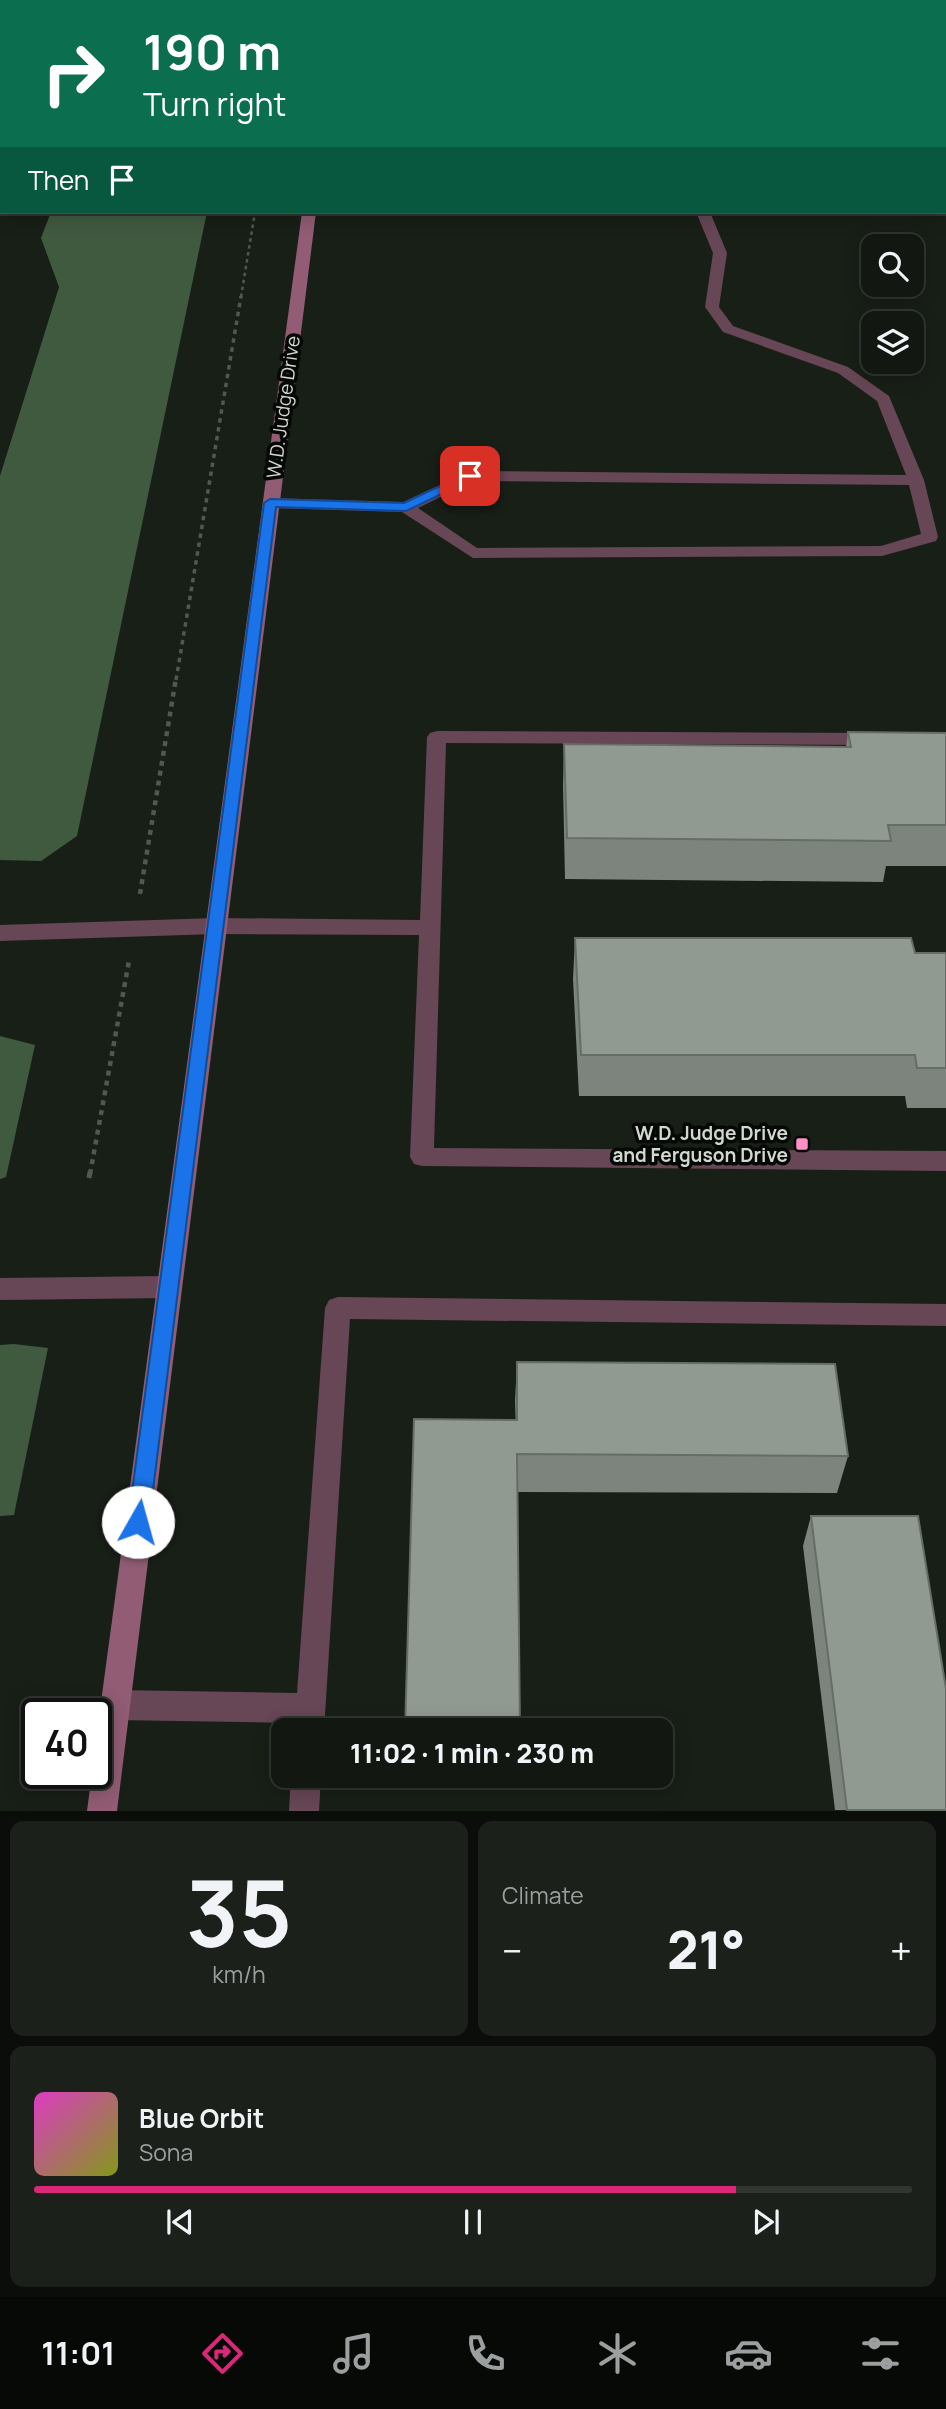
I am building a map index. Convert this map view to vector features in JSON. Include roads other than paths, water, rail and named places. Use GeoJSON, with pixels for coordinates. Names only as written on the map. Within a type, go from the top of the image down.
{"type":"FeatureCollection","features":[{"type":"Feature","properties":{"kind":"street","name":"W.D. Judge Drive"},"geometry":{"type":"LineString","coordinates":[[102,1811],[309,214]]}},
{"type":"Feature","properties":{"kind":"lane"},"geometry":{"type":"LineString","coordinates":[[406,507],[473,553],[882,551],[930,537],[916,480],[884,399],[843,370],[728,329],[712,307],[720,253],[704,214]]}},
{"type":"Feature","properties":{"kind":"lane"},"geometry":{"type":"LineString","coordinates":[[270,503],[406,507],[470,476],[916,480]]}},
{"type":"Feature","properties":{"kind":"lane"},"geometry":{"type":"LineString","coordinates":[[891,738],[437,737],[422,1157],[946,1161]]}},
{"type":"Feature","properties":{"kind":"lane"},"geometry":{"type":"LineString","coordinates":[[0,933],[216,926],[431,928]]}},
{"type":"Feature","properties":{"kind":"lane"},"geometry":{"type":"LineString","coordinates":[[0,1289],[168,1287]]}},
{"type":"Feature","properties":{"kind":"lane"},"geometry":{"type":"LineString","coordinates":[[310,1718],[338,1308],[946,1315]]}},
{"type":"Feature","properties":{"kind":"lane"},"geometry":{"type":"LineString","coordinates":[[115,1705],[296,1718]]}},
{"type":"Feature","properties":{"kind":"lane"},"geometry":{"type":"LineString","coordinates":[[304,1811],[305,1788]]}},
{"type":"Feature","properties":{"kind":"place","name":"W.D. Judge Drive and Ferguson Drive"},"geometry":{"type":"Point","coordinates":[802,1144]}}]}
